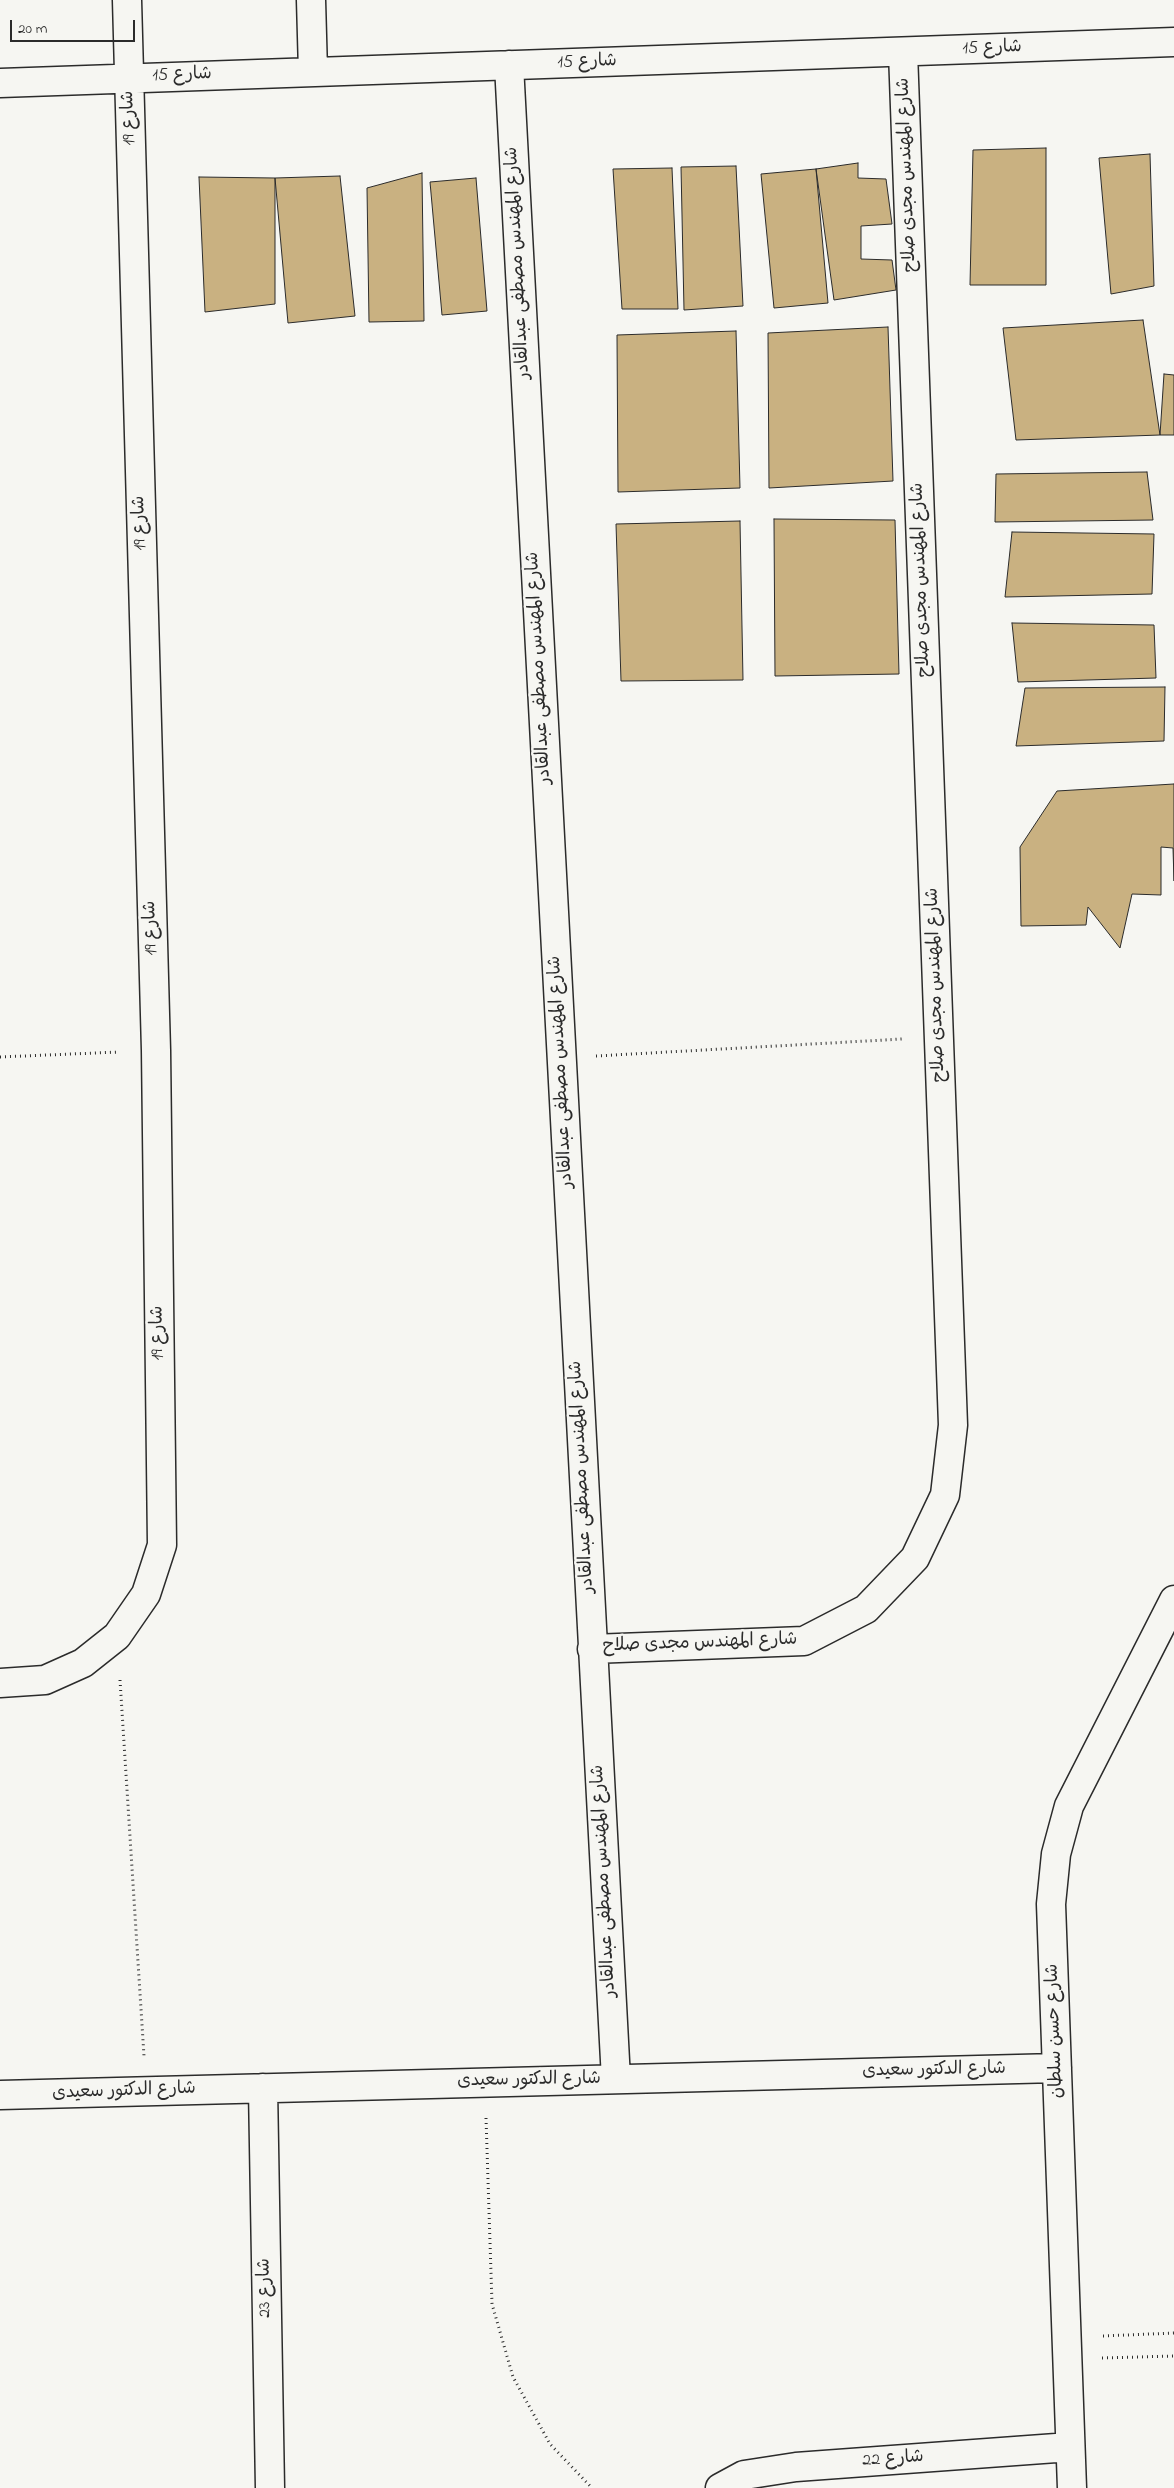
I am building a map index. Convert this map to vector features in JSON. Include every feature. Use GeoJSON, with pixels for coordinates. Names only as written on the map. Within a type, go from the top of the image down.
{"type":"FeatureCollection","features":[{"type":"Feature","properties":{"kind":"street","name":"شارع 19"},"geometry":{"type":"LineString","coordinates":[[0,1683],[45,1680],[83,1663],[117,1636],[146,1594],[162,1545],[156,1050],[127,0]]}},
{"type":"Feature","properties":{"kind":"street"},"geometry":{"type":"LineString","coordinates":[[311,0],[312,72]]}},
{"type":"Feature","properties":{"kind":"street","name":"شارع 15"},"geometry":{"type":"LineString","coordinates":[[0,82],[1174,42]]}},
{"type":"Feature","properties":{"kind":"street","name":"شارع المهندس مجدى صلاح"},"geometry":{"type":"LineString","coordinates":[[592,1649],[804,1641],[866,1609],[915,1558],[945,1495],[953,1425],[903,52]]}},
{"type":"Feature","properties":{"kind":"street","name":"شارع المهندس مصطفى عبدالقادر"},"geometry":{"type":"LineString","coordinates":[[509,65],[616,2079]]}},
{"type":"Feature","properties":{"kind":"street","name":"شارع حسن سلطان"},"geometry":{"type":"LineString","coordinates":[[1072,2488],[1051,1904],[1056,1854],[1069,1806],[1174,1600]]}},
{"type":"Feature","properties":{"kind":"street","name":"شارع الدكتور سعيدى"},"geometry":{"type":"LineString","coordinates":[[0,2095],[1057,2068]]}},
{"type":"Feature","properties":{"kind":"street","name":"شارع 23"},"geometry":{"type":"LineString","coordinates":[[263,2088],[270,2488]]}},
{"type":"Feature","properties":{"kind":"street","name":"شارع 22"},"geometry":{"type":"LineString","coordinates":[[720,2488],[744,2475],[796,2466],[1070,2447]]}},
{"type":"Feature","properties":{"kind":"path"},"geometry":{"type":"LineString","coordinates":[[561,1058],[939,1037]]}},
{"type":"Feature","properties":{"kind":"path"},"geometry":{"type":"LineString","coordinates":[[0,1057],[156,1050]]}},
{"type":"Feature","properties":{"kind":"path"},"geometry":{"type":"LineString","coordinates":[[117,1636],[146,2091]]}},
{"type":"Feature","properties":{"kind":"path"},"geometry":{"type":"LineString","coordinates":[[485,2082],[492,2304],[513,2378],[550,2444],[592,2488]]}},
{"type":"Feature","properties":{"kind":"path"},"geometry":{"type":"LineString","coordinates":[[1067,2348],[1174,2333]]}},
{"type":"Feature","properties":{"kind":"path"},"geometry":{"type":"LineString","coordinates":[[1067,2348],[1174,2356]]}},
{"type":"Feature","properties":{"kind":"building"},"geometry":{"type":"Polygon","coordinates":[[[1046,148],[1046,285],[970,285],[973,150],[1046,148]]]}},
{"type":"Feature","properties":{"kind":"building"},"geometry":{"type":"Polygon","coordinates":[[[1150,154],[1154,286],[1111,294],[1099,158],[1150,154]]]}},
{"type":"Feature","properties":{"kind":"building"},"geometry":{"type":"Polygon","coordinates":[[[858,163],[858,178],[886,179],[892,224],[861,226],[861,259],[892,260],[896,290],[834,300],[816,169],[858,163]]]}},
{"type":"Feature","properties":{"kind":"building"},"geometry":{"type":"Polygon","coordinates":[[[736,166],[743,306],[684,310],[681,167],[736,166]]]}},
{"type":"Feature","properties":{"kind":"building"},"geometry":{"type":"Polygon","coordinates":[[[672,168],[678,309],[622,309],[613,169],[672,168]]]}},
{"type":"Feature","properties":{"kind":"building"},"geometry":{"type":"Polygon","coordinates":[[[816,169],[828,303],[774,308],[761,174],[816,169]]]}},
{"type":"Feature","properties":{"kind":"building"},"geometry":{"type":"Polygon","coordinates":[[[422,173],[424,321],[369,322],[367,188],[422,173]]]}},
{"type":"Feature","properties":{"kind":"building"},"geometry":{"type":"Polygon","coordinates":[[[340,176],[355,316],[288,323],[275,178],[340,176]]]}},
{"type":"Feature","properties":{"kind":"building"},"geometry":{"type":"Polygon","coordinates":[[[199,177],[275,178],[275,304],[205,312],[199,177]]]}},
{"type":"Feature","properties":{"kind":"building"},"geometry":{"type":"Polygon","coordinates":[[[476,178],[487,311],[442,315],[430,182],[476,178]]]}},
{"type":"Feature","properties":{"kind":"building"},"geometry":{"type":"Polygon","coordinates":[[[1143,320],[1160,435],[1016,440],[1003,328],[1143,320]]]}},
{"type":"Feature","properties":{"kind":"building"},"geometry":{"type":"Polygon","coordinates":[[[888,327],[893,481],[769,488],[768,333],[888,327]]]}},
{"type":"Feature","properties":{"kind":"building"},"geometry":{"type":"Polygon","coordinates":[[[736,331],[740,488],[618,492],[617,335],[736,331]]]}},
{"type":"Feature","properties":{"kind":"building"},"geometry":{"type":"Polygon","coordinates":[[[1164,374],[1174,375],[1174,435],[1160,435],[1164,374]]]}},
{"type":"Feature","properties":{"kind":"building"},"geometry":{"type":"Polygon","coordinates":[[[1147,472],[1153,520],[995,522],[996,474],[1147,472]]]}},
{"type":"Feature","properties":{"kind":"building"},"geometry":{"type":"Polygon","coordinates":[[[774,519],[895,520],[899,674],[775,676],[774,519]]]}},
{"type":"Feature","properties":{"kind":"building"},"geometry":{"type":"Polygon","coordinates":[[[740,521],[743,680],[621,681],[616,524],[740,521]]]}},
{"type":"Feature","properties":{"kind":"building"},"geometry":{"type":"Polygon","coordinates":[[[1012,532],[1154,534],[1152,594],[1005,597],[1012,532]]]}},
{"type":"Feature","properties":{"kind":"building"},"geometry":{"type":"Polygon","coordinates":[[[1012,623],[1154,625],[1156,678],[1018,682],[1012,623]]]}},
{"type":"Feature","properties":{"kind":"building"},"geometry":{"type":"Polygon","coordinates":[[[1165,687],[1164,741],[1016,746],[1025,688],[1165,687]]]}},
{"type":"Feature","properties":{"kind":"building"},"geometry":{"type":"Polygon","coordinates":[[[1174,784],[1174,881],[1173,848],[1161,847],[1161,895],[1132,894],[1120,948],[1088,907],[1086,925],[1021,926],[1020,847],[1057,791],[1174,784]]]}}]}
